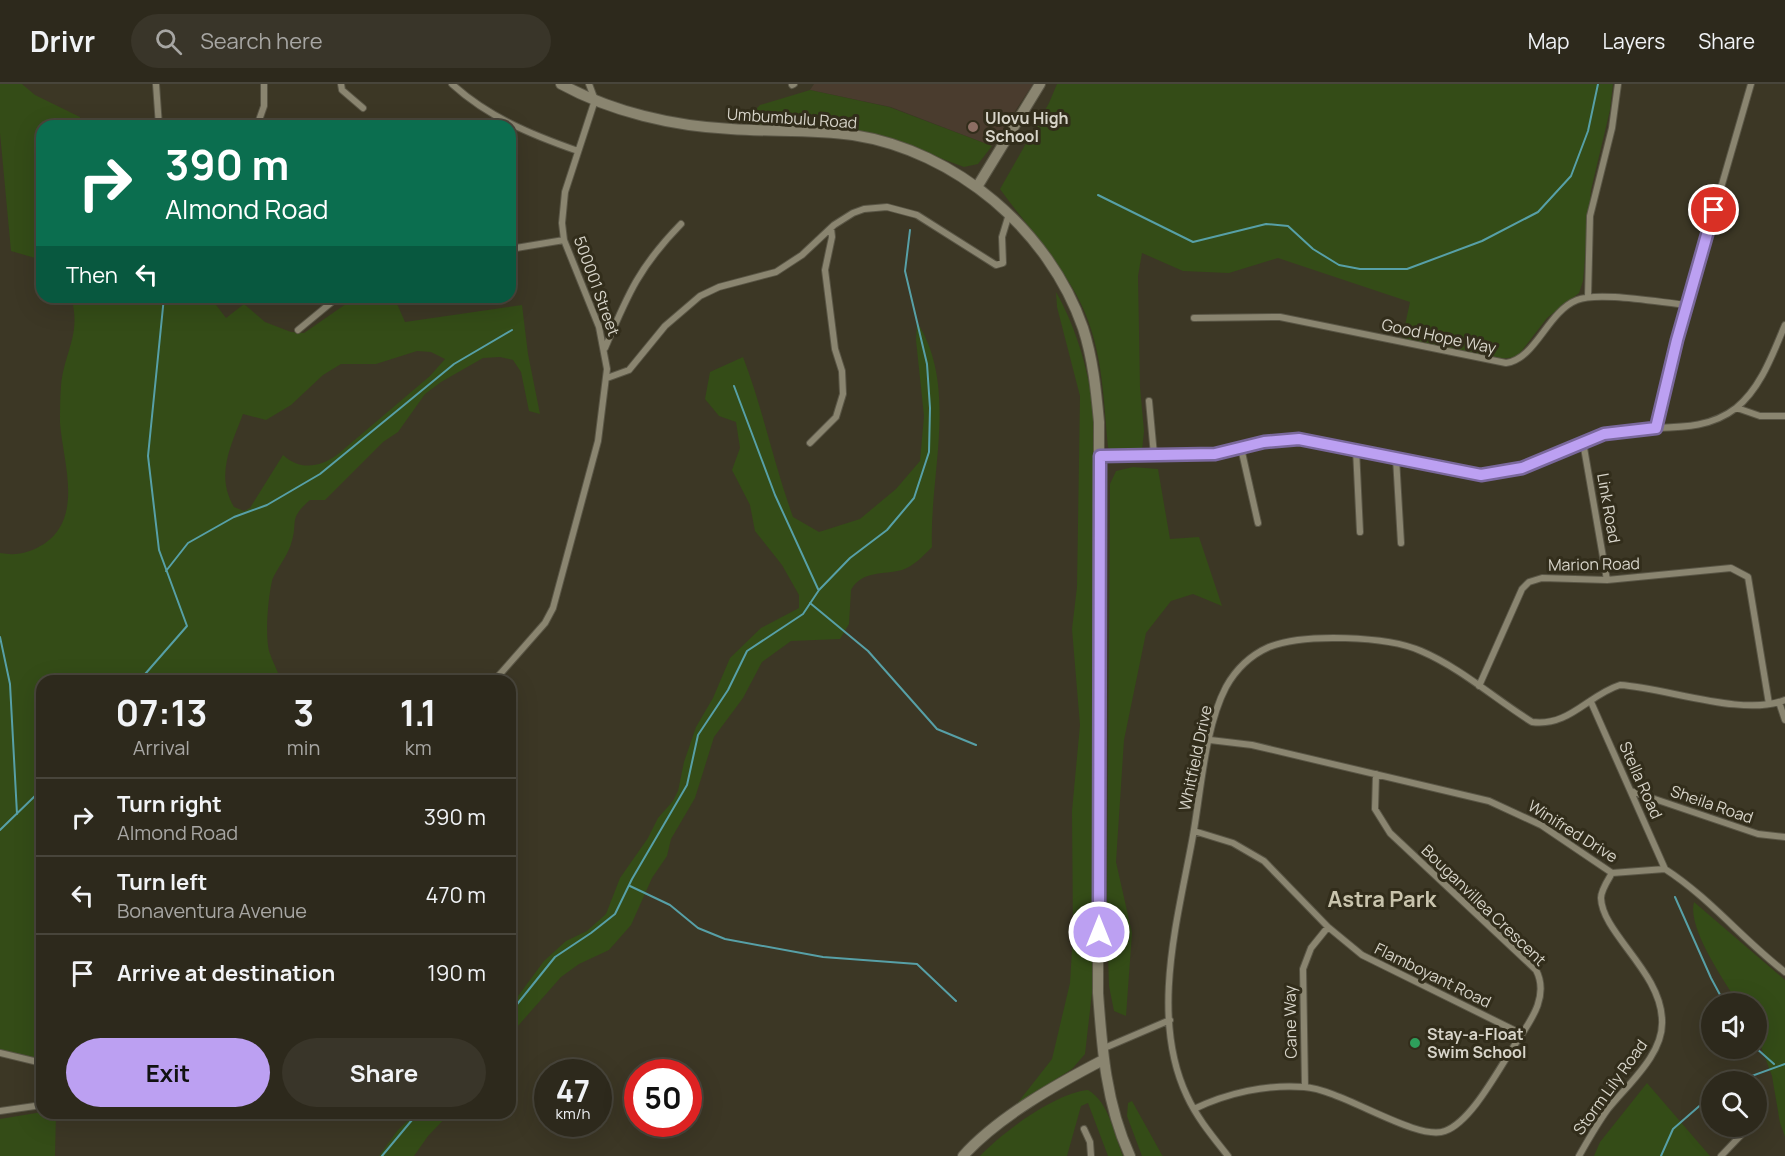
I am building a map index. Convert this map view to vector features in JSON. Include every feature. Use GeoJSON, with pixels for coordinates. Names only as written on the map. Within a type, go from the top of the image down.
{"type":"FeatureCollection","features":[{"type":"Feature","properties":{"kind":"main road","name":"Umbumbulu Road"},"geometry":{"type":"LineString","coordinates":[[561,84],[595,100],[629,112],[681,123],[729,129],[832,133],[880,141],[932,161],[977,187],[1009,213],[1024,228],[1060,280],[1083,329],[1094,371],[1100,456],[1098,993],[1102,1054],[1119,1131],[1130,1156]]}},
{"type":"Feature","properties":{"kind":"main road"},"geometry":{"type":"LineString","coordinates":[[977,187],[1040,84]]}},
{"type":"Feature","properties":{"kind":"main road"},"geometry":{"type":"LineString","coordinates":[[963,1156],[987,1133],[1102,1054]]}},
{"type":"Feature","properties":{"kind":"street"},"geometry":{"type":"LineString","coordinates":[[156,84],[159,120]]}},
{"type":"Feature","properties":{"kind":"street"},"geometry":{"type":"LineString","coordinates":[[259,120],[264,106],[264,84]]}},
{"type":"Feature","properties":{"kind":"street"},"geometry":{"type":"LineString","coordinates":[[341,84],[342,90],[363,108]]}},
{"type":"Feature","properties":{"kind":"street"},"geometry":{"type":"LineString","coordinates":[[452,84],[501,120]]}},
{"type":"Feature","properties":{"kind":"street"},"geometry":{"type":"LineString","coordinates":[[589,84],[595,100]]}},
{"type":"Feature","properties":{"kind":"street"},"geometry":{"type":"LineString","coordinates":[[1618,84],[1612,128],[1600,166],[1590,216],[1588,297],[1688,305]]}},
{"type":"Feature","properties":{"kind":"street"},"geometry":{"type":"LineString","coordinates":[[1656,428],[1677,340],[1751,84]]}},
{"type":"Feature","properties":{"kind":"street","name":"500001 Street"},"geometry":{"type":"LineString","coordinates":[[499,675],[545,623],[553,608],[603,414],[607,378],[605,349],[600,327],[564,240],[563,206],[595,100]]}},
{"type":"Feature","properties":{"kind":"street"},"geometry":{"type":"LineString","coordinates":[[516,128],[578,151]]}},
{"type":"Feature","properties":{"kind":"street"},"geometry":{"type":"LineString","coordinates":[[607,378],[629,370],[664,326],[700,296],[719,287],[776,273],[853,213],[864,209],[887,207],[898,209],[935,225],[989,262],[999,265],[1003,263],[1001,244],[1009,213]]}},
{"type":"Feature","properties":{"kind":"street"},"geometry":{"type":"LineString","coordinates":[[605,349],[639,272],[681,224]]}},
{"type":"Feature","properties":{"kind":"street"},"geometry":{"type":"LineString","coordinates":[[810,443],[836,417],[843,394],[825,270],[832,237],[831,228]]}},
{"type":"Feature","properties":{"kind":"street"},"geometry":{"type":"LineString","coordinates":[[516,248],[564,240]]}},
{"type":"Feature","properties":{"kind":"street","name":"Good Hope Way"},"geometry":{"type":"LineString","coordinates":[[1194,318],[1280,317],[1506,363],[1521,358],[1563,308],[1588,297]]}},
{"type":"Feature","properties":{"kind":"street"},"geometry":{"type":"LineString","coordinates":[[298,330],[331,303]]}},
{"type":"Feature","properties":{"kind":"street"},"geometry":{"type":"LineString","coordinates":[[1100,456],[1215,454],[1283,439],[1299,439],[1464,473],[1496,474],[1522,468],[1583,442],[1614,432],[1697,426],[1737,408],[1757,382],[1785,325]]}},
{"type":"Feature","properties":{"kind":"street"},"geometry":{"type":"LineString","coordinates":[[1149,402],[1154,455]]}},
{"type":"Feature","properties":{"kind":"street"},"geometry":{"type":"LineString","coordinates":[[1737,408],[1760,416],[1785,416]]}},
{"type":"Feature","properties":{"kind":"street","name":"Link Road"},"geometry":{"type":"LineString","coordinates":[[1583,442],[1607,580]]}},
{"type":"Feature","properties":{"kind":"street"},"geometry":{"type":"LineString","coordinates":[[1241,448],[1258,523]]}},
{"type":"Feature","properties":{"kind":"street"},"geometry":{"type":"LineString","coordinates":[[1356,449],[1360,532]]}},
{"type":"Feature","properties":{"kind":"street"},"geometry":{"type":"LineString","coordinates":[[1396,458],[1401,543]]}},
{"type":"Feature","properties":{"kind":"street","name":"Marion Road"},"geometry":{"type":"LineString","coordinates":[[1479,686],[1522,589],[1529,582],[1542,578],[1607,580],[1724,568],[1740,570],[1749,581],[1769,704]]}},
{"type":"Feature","properties":{"kind":"street","name":"Whitfield Drive"},"geometry":{"type":"LineString","coordinates":[[1228,1156],[1194,1109],[1174,1061],[1170,1020],[1174,942],[1210,740],[1220,701],[1237,671],[1252,656],[1276,645],[1291,642],[1348,639],[1399,643],[1422,651],[1532,722],[1544,724],[1561,720],[1591,702]]}},
{"type":"Feature","properties":{"kind":"street"},"geometry":{"type":"LineString","coordinates":[[1591,702],[1604,691],[1620,685],[1744,705],[1782,701],[1785,720]]}},
{"type":"Feature","properties":{"kind":"street","name":"Stella Road"},"geometry":{"type":"LineString","coordinates":[[1591,702],[1665,869]]}},
{"type":"Feature","properties":{"kind":"street","name":"Winifred Drive"},"geometry":{"type":"LineString","coordinates":[[1210,740],[1252,745],[1489,801],[1541,825],[1612,873],[1665,869]]}},
{"type":"Feature","properties":{"kind":"street","name":"Bouganvillea Crescent"},"geometry":{"type":"LineString","coordinates":[[1194,1109],[1233,1094],[1265,1088],[1305,1087],[1338,1096],[1409,1127],[1431,1133],[1445,1132],[1466,1116],[1522,1034],[1540,999],[1541,980],[1536,970],[1390,833],[1375,809],[1376,774]]}},
{"type":"Feature","properties":{"kind":"street","name":"Sheila Road"},"geometry":{"type":"LineString","coordinates":[[1632,791],[1758,834],[1785,837]]}},
{"type":"Feature","properties":{"kind":"street","name":"Flamboyant Road"},"geometry":{"type":"LineString","coordinates":[[1194,831],[1233,843],[1264,861],[1328,927],[1362,955],[1394,973],[1522,1034]]}},
{"type":"Feature","properties":{"kind":"street"},"geometry":{"type":"LineString","coordinates":[[1665,869],[1719,911],[1764,956],[1785,972]]}},
{"type":"Feature","properties":{"kind":"street","name":"Storm Lily Road"},"geometry":{"type":"LineString","coordinates":[[1579,1156],[1597,1125],[1647,1062],[1661,1034],[1661,1010],[1656,992],[1614,928],[1602,904],[1601,895],[1612,873]]}},
{"type":"Feature","properties":{"kind":"street","name":"Cane Way"},"geometry":{"type":"LineString","coordinates":[[1305,1087],[1303,969],[1311,948],[1328,927]]}},
{"type":"Feature","properties":{"kind":"street"},"geometry":{"type":"LineString","coordinates":[[1102,1054],[1170,1020]]}},
{"type":"Feature","properties":{"kind":"street"},"geometry":{"type":"LineString","coordinates":[[0,1053],[36,1062]]}},
{"type":"Feature","properties":{"kind":"street"},"geometry":{"type":"LineString","coordinates":[[0,1111],[36,1106]]}},
{"type":"Feature","properties":{"kind":"street"},"geometry":{"type":"LineString","coordinates":[[1084,1129],[1090,1142],[1091,1156]]}},
{"type":"Feature","properties":{"kind":"street"},"geometry":{"type":"LineString","coordinates":[[1721,1156],[1739,1137]]}},
{"type":"Feature","properties":{"kind":"shaded area","name":"Ulovu High School"},"geometry":{"type":"Polygon","coordinates":[[[814,84],[1033,84],[992,146],[891,107],[810,90],[814,84]]]}},
{"type":"Feature","properties":{"kind":"green space"},"geometry":{"type":"Polygon","coordinates":[[[0,84],[22,84],[35,95],[80,117],[81,120],[36,120],[36,258],[11,251],[0,133],[0,84]]]}},
{"type":"Feature","properties":{"kind":"green space"},"geometry":{"type":"Polygon","coordinates":[[[1057,84],[1613,84],[1610,110],[1591,190],[1583,281],[1579,293],[1547,318],[1517,357],[1498,359],[1402,339],[1410,302],[1278,258],[1229,273],[1183,271],[1142,253],[1138,276],[1140,387],[1144,431],[1142,450],[1114,453],[1108,447],[1097,350],[1085,312],[1059,266],[1000,189],[1049,103],[1057,84]]]}},
{"type":"Feature","properties":{"kind":"green space"},"geometry":{"type":"Polygon","coordinates":[[[810,90],[889,107],[992,146],[978,164],[964,167],[905,145],[757,127],[753,124],[755,110],[760,105],[810,90]]]}},
{"type":"Feature","properties":{"kind":"green space"},"geometry":{"type":"Polygon","coordinates":[[[1056,292],[1071,322],[1082,353],[1095,418],[1093,984],[1085,1054],[1072,1069],[1016,1105],[1052,1059],[1070,983],[1073,933],[1072,811],[1080,725],[1072,629],[1077,587],[1080,396],[1057,307],[1056,292]]]}},
{"type":"Feature","properties":{"kind":"green space"},"geometry":{"type":"Polygon","coordinates":[[[72,303],[215,303],[226,318],[244,304],[265,322],[291,332],[304,333],[347,303],[397,303],[405,322],[522,305],[528,354],[540,414],[529,411],[521,372],[513,360],[500,357],[483,358],[425,394],[398,432],[383,442],[325,500],[310,500],[298,512],[291,544],[273,578],[269,597],[268,644],[278,675],[36,675],[36,1058],[0,1050],[0,553],[28,552],[44,544],[56,533],[64,519],[68,488],[60,423],[60,395],[74,322],[72,303]],[[417,351],[376,364],[341,364],[323,375],[291,405],[266,420],[243,414],[230,449],[225,472],[228,495],[234,507],[244,511],[250,508],[283,455],[296,463],[310,466],[337,455],[430,376],[445,359],[431,352],[417,351]]]}},
{"type":"Feature","properties":{"kind":"green space"},"geometry":{"type":"Polygon","coordinates":[[[917,322],[930,348],[937,375],[939,432],[932,547],[902,570],[867,576],[856,584],[851,590],[849,624],[840,639],[791,641],[762,662],[743,698],[714,737],[695,798],[671,839],[667,856],[652,878],[631,925],[609,950],[579,964],[561,977],[516,1028],[516,999],[544,961],[566,941],[587,931],[606,914],[620,878],[648,838],[658,818],[673,801],[678,791],[684,762],[696,727],[713,698],[730,658],[761,628],[799,608],[799,595],[782,565],[755,531],[750,505],[732,470],[740,448],[736,422],[719,416],[705,399],[710,372],[743,357],[793,517],[819,532],[860,519],[896,489],[920,461],[924,416],[916,340],[917,322]]]}},
{"type":"Feature","properties":{"kind":"green space"},"geometry":{"type":"Polygon","coordinates":[[[1133,467],[1158,469],[1170,539],[1199,537],[1222,606],[1193,594],[1171,601],[1146,633],[1124,740],[1116,862],[1132,933],[1126,1016],[1114,1011],[1109,986],[1107,921],[1110,484],[1116,471],[1133,467]]]}},
{"type":"Feature","properties":{"kind":"green space"},"geometry":{"type":"Polygon","coordinates":[[[1694,902],[1785,980],[1785,1137],[1780,1123],[1772,1076],[1766,1059],[1767,993],[1732,993],[1708,954],[1693,913],[1694,902]]]}},
{"type":"Feature","properties":{"kind":"green space"},"geometry":{"type":"Polygon","coordinates":[[[1647,1083],[1710,1156],[1594,1156],[1600,1142],[1647,1083]]]}},
{"type":"Feature","properties":{"kind":"green space"},"geometry":{"type":"Polygon","coordinates":[[[1088,1090],[1095,1095],[1106,1110],[1123,1156],[1108,1156],[1088,1103],[1081,1106],[1067,1156],[980,1156],[1030,1115],[1060,1098],[1088,1090]]]}},
{"type":"Feature","properties":{"kind":"green space"},"geometry":{"type":"Polygon","coordinates":[[[1132,1101],[1163,1156],[1142,1156],[1127,1116],[1128,1103],[1132,1101]]]}},
{"type":"Feature","properties":{"kind":"green space"},"geometry":{"type":"Polygon","coordinates":[[[36,1113],[36,1119],[56,1119],[55,1156],[0,1156],[0,1119],[36,1113]]]}},
{"type":"Feature","properties":{"kind":"green space"},"geometry":{"type":"Polygon","coordinates":[[[410,1119],[444,1119],[428,1136],[414,1156],[379,1156],[398,1130],[410,1119]]]}},
{"type":"Feature","properties":{"kind":"waterway"},"geometry":{"type":"LineString","coordinates":[[1098,195],[1193,242],[1266,224],[1288,226],[1313,249],[1339,265],[1360,269],[1407,269],[1482,241],[1538,212],[1571,176],[1588,131],[1598,84]]}},
{"type":"Feature","properties":{"kind":"waterway"},"geometry":{"type":"LineString","coordinates":[[516,1006],[555,957],[615,914],[632,879],[687,785],[698,735],[728,690],[747,651],[803,614],[819,590],[850,558],[887,530],[914,498],[929,452],[930,408],[927,364],[905,271],[910,230]]}},
{"type":"Feature","properties":{"kind":"waterway"},"geometry":{"type":"LineString","coordinates":[[144,675],[187,626],[159,550],[148,456],[163,303]]}},
{"type":"Feature","properties":{"kind":"waterway"},"geometry":{"type":"LineString","coordinates":[[166,571],[188,543],[234,517],[267,505],[320,474],[454,364],[512,330]]}},
{"type":"Feature","properties":{"kind":"waterway"},"geometry":{"type":"LineString","coordinates":[[734,386],[775,495],[818,589]]}},
{"type":"Feature","properties":{"kind":"waterway"},"geometry":{"type":"LineString","coordinates":[[810,603],[868,651],[937,729],[976,745]]}},
{"type":"Feature","properties":{"kind":"waterway"},"geometry":{"type":"LineString","coordinates":[[0,637],[10,684],[17,814]]}},
{"type":"Feature","properties":{"kind":"waterway"},"geometry":{"type":"LineString","coordinates":[[0,830],[36,795]]}},
{"type":"Feature","properties":{"kind":"waterway"},"geometry":{"type":"LineString","coordinates":[[630,886],[670,905],[698,928],[725,939],[823,957],[917,964],[956,1001]]}},
{"type":"Feature","properties":{"kind":"waterway"},"geometry":{"type":"LineString","coordinates":[[1675,897],[1719,993]]}},
{"type":"Feature","properties":{"kind":"waterway"},"geometry":{"type":"LineString","coordinates":[[1767,1058],[1774,1064]]}},
{"type":"Feature","properties":{"kind":"waterway"},"geometry":{"type":"LineString","coordinates":[[1766,1071],[1785,1064]]}},
{"type":"Feature","properties":{"kind":"waterway"},"geometry":{"type":"LineString","coordinates":[[1661,1156],[1673,1129],[1701,1105]]}},
{"type":"Feature","properties":{"kind":"waterway"},"geometry":{"type":"LineString","coordinates":[[382,1156],[413,1119]]}},
{"type":"Feature","properties":{"kind":"place","name":"Ulovu High School"},"geometry":{"type":"Point","coordinates":[973,127]}},
{"type":"Feature","properties":{"kind":"place","name":"Stay-a-Float Swim School"},"geometry":{"type":"Point","coordinates":[1415,1043]}},
{"type":"Feature","properties":{"kind":"district","name":"Astra Park"},"geometry":{"type":"Point","coordinates":[1382,899]}},
{"type":"Feature","properties":{"kind":"route"},"geometry":{"type":"LineString","coordinates":[[1099,932],[1100,456],[1215,454],[1264,442],[1299,439],[1481,475],[1522,468],[1604,434],[1656,428],[1677,340],[1701,263],[1714,210]]}}]}
